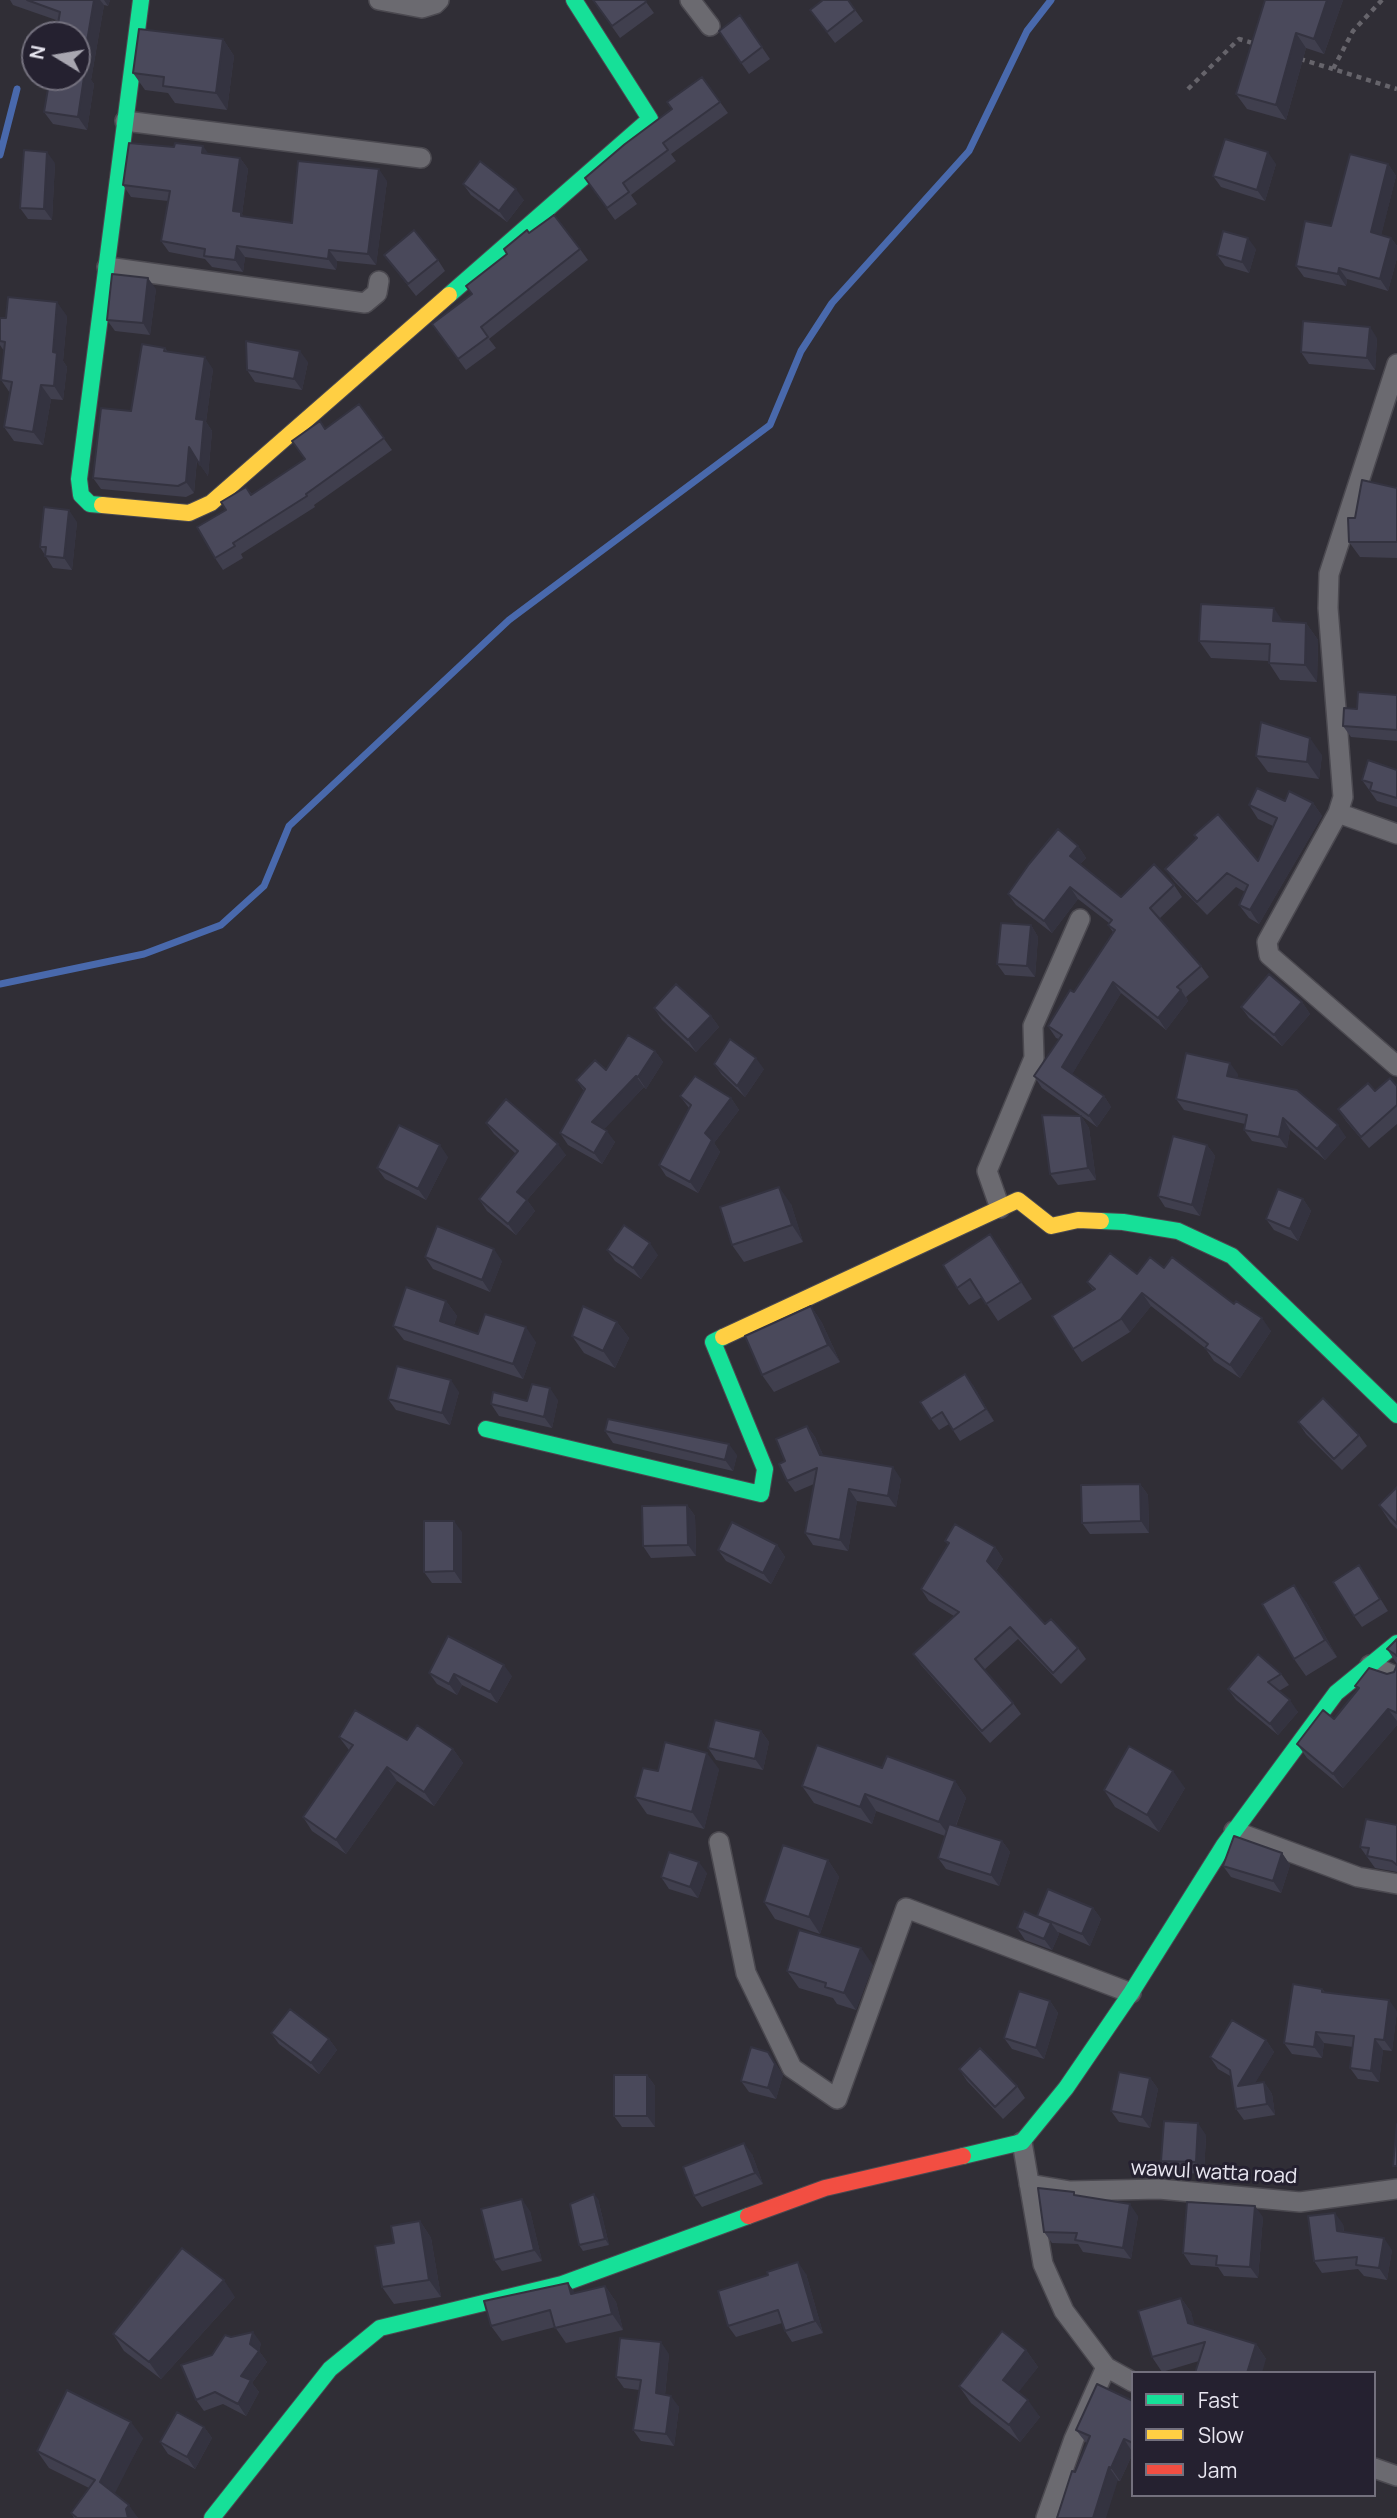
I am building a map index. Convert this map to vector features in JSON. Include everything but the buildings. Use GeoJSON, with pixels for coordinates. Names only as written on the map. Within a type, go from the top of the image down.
{"type":"FeatureCollection","features":[{"type":"Feature","properties":{"kind":"street"},"geometry":{"type":"LineString","coordinates":[[141,0],[79,479],[81,495],[90,504],[189,513],[211,503],[650,119],[574,0]]}},
{"type":"Feature","properties":{"kind":"street"},"geometry":{"type":"LineString","coordinates":[[379,0],[422,8],[439,0]]}},
{"type":"Feature","properties":{"kind":"street"},"geometry":{"type":"LineString","coordinates":[[690,0],[710,26]]}},
{"type":"Feature","properties":{"kind":"street"},"geometry":{"type":"LineString","coordinates":[[125,121],[421,159]]}},
{"type":"Feature","properties":{"kind":"street"},"geometry":{"type":"LineString","coordinates":[[107,267],[365,303],[377,293],[379,281]]}},
{"type":"Feature","properties":{"kind":"street"},"geometry":{"type":"LineString","coordinates":[[1397,364],[1329,574],[1328,608],[1343,797],[1338,813],[1267,942],[1269,955],[1397,1066]]}},
{"type":"Feature","properties":{"kind":"street"},"geometry":{"type":"LineString","coordinates":[[1338,813],[1397,834]]}},
{"type":"Feature","properties":{"kind":"street"},"geometry":{"type":"LineString","coordinates":[[1000,1208],[986,1171],[1034,1058],[1033,1026],[1080,919]]}},
{"type":"Feature","properties":{"kind":"street"},"geometry":{"type":"LineString","coordinates":[[486,1429],[761,1494],[765,1469],[713,1342],[1018,1200],[1051,1226],[1078,1220],[1123,1222],[1178,1231],[1232,1256],[1397,1415]]}},
{"type":"Feature","properties":{"kind":"street"},"geometry":{"type":"LineString","coordinates":[[212,2518],[330,2369],[380,2328],[562,2284],[825,2188],[1022,2142],[1066,2088],[1131,1993],[1234,1831],[1336,1693],[1397,1643]]}},
{"type":"Feature","properties":{"kind":"street"},"geometry":{"type":"LineString","coordinates":[[1370,1665],[1397,1677]]}},
{"type":"Feature","properties":{"kind":"street"},"geometry":{"type":"LineString","coordinates":[[1234,1831],[1358,1877],[1397,1884]]}},
{"type":"Feature","properties":{"kind":"street"},"geometry":{"type":"LineString","coordinates":[[719,1842],[746,1973],[792,2068],[837,2099],[906,1908],[1131,1993]]}},
{"type":"Feature","properties":{"kind":"street"},"geometry":{"type":"LineString","coordinates":[[1022,2142],[1043,2263],[1064,2311],[1106,2367],[1131,2381]]}},
{"type":"Feature","properties":{"kind":"street","name":"wawul watta road"},"geometry":{"type":"LineString","coordinates":[[1029,2184],[1070,2191],[1159,2189],[1300,2202],[1397,2189]]}},
{"type":"Feature","properties":{"kind":"street"},"geometry":{"type":"LineString","coordinates":[[1046,2518],[1074,2439],[1106,2367]]}},
{"type":"Feature","properties":{"kind":"street"},"geometry":{"type":"LineString","coordinates":[[1376,2469],[1397,2476]]}},
{"type":"Feature","properties":{"kind":"path"},"geometry":{"type":"LineString","coordinates":[[1333,69],[1353,30],[1382,0]]}},
{"type":"Feature","properties":{"kind":"path"},"geometry":{"type":"LineString","coordinates":[[1188,89],[1239,39],[1263,47]]}},
{"type":"Feature","properties":{"kind":"path"},"geometry":{"type":"LineString","coordinates":[[1298,58],[1397,89]]}},
{"type":"Feature","properties":{"kind":"waterway"},"geometry":{"type":"LineString","coordinates":[[0,984],[144,954],[221,925],[264,886],[289,826],[509,620],[770,425],[801,351],[832,303],[969,151],[1027,31],[1051,0]]}},
{"type":"Feature","properties":{"kind":"waterway"},"geometry":{"type":"LineString","coordinates":[[0,155],[17,89]]}},
{"type":"Feature","properties":{"kind":"traffic: fast"},"geometry":{"type":"LineString","coordinates":[[102,505],[90,504],[81,495],[79,479],[141,0]]}},
{"type":"Feature","properties":{"kind":"traffic: fast"},"geometry":{"type":"LineString","coordinates":[[449,295],[650,119],[574,0]]}},
{"type":"Feature","properties":{"kind":"traffic: fast"},"geometry":{"type":"LineString","coordinates":[[1101,1221],[1178,1231],[1232,1256],[1397,1415]]}},
{"type":"Feature","properties":{"kind":"traffic: fast"},"geometry":{"type":"LineString","coordinates":[[486,1429],[761,1494],[765,1469],[713,1342],[723,1337]]}},
{"type":"Feature","properties":{"kind":"traffic: fast"},"geometry":{"type":"LineString","coordinates":[[963,2156],[1022,2142],[1066,2088],[1131,1993],[1224,1845],[1336,1693],[1397,1643]]}},
{"type":"Feature","properties":{"kind":"traffic: fast"},"geometry":{"type":"LineString","coordinates":[[212,2518],[330,2369],[380,2328],[562,2284],[748,2216]]}},
{"type":"Feature","properties":{"kind":"traffic: slow"},"geometry":{"type":"LineString","coordinates":[[102,505],[189,513],[211,503],[449,295]]}},
{"type":"Feature","properties":{"kind":"traffic: slow"},"geometry":{"type":"LineString","coordinates":[[723,1337],[1018,1200],[1051,1226],[1078,1220],[1101,1221]]}},
{"type":"Feature","properties":{"kind":"traffic: jam"},"geometry":{"type":"LineString","coordinates":[[748,2216],[825,2188],[963,2156]]}}]}
